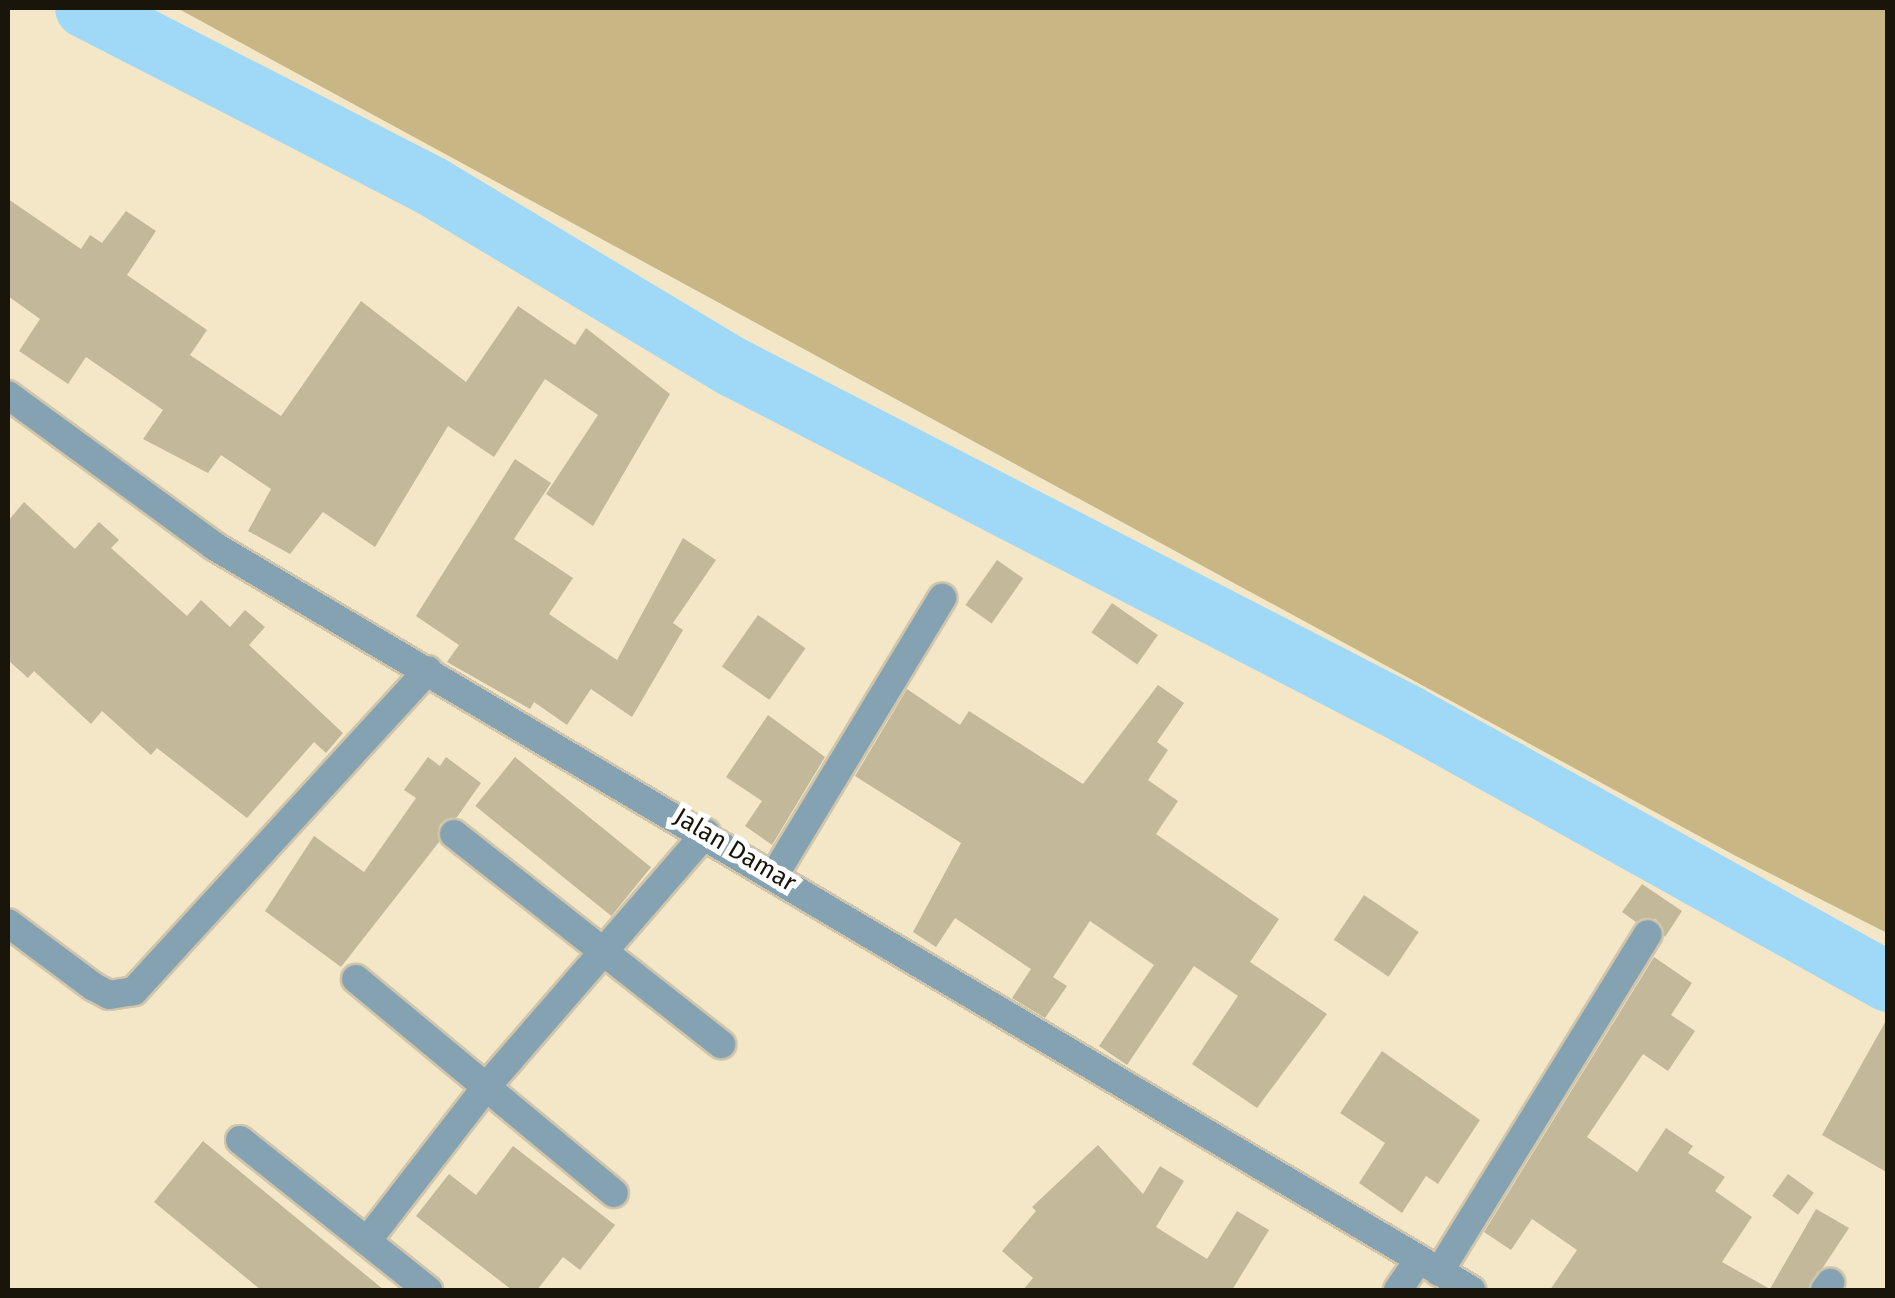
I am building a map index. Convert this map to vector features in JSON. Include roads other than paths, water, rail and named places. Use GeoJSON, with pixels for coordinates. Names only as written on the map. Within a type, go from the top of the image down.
{"type":"FeatureCollection","features":[{"type":"Feature","properties":{"kind":"street","name":"Jalan Damar"},"geometry":{"type":"LineString","coordinates":[[8,396],[214,546],[706,833],[1471,1290]]}},
{"type":"Feature","properties":{"kind":"street"},"geometry":{"type":"LineString","coordinates":[[775,874],[942,598]]}},
{"type":"Feature","properties":{"kind":"street"},"geometry":{"type":"LineString","coordinates":[[8,923],[109,995],[134,991],[428,670]]}},
{"type":"Feature","properties":{"kind":"street"},"geometry":{"type":"LineString","coordinates":[[366,1241],[486,1087],[706,833]]}},
{"type":"Feature","properties":{"kind":"street"},"geometry":{"type":"LineString","coordinates":[[454,834],[722,1044]]}},
{"type":"Feature","properties":{"kind":"street"},"geometry":{"type":"LineString","coordinates":[[1398,1290],[1429,1266],[1648,934]]}},
{"type":"Feature","properties":{"kind":"street"},"geometry":{"type":"LineString","coordinates":[[356,978],[614,1193]]}},
{"type":"Feature","properties":{"kind":"street"},"geometry":{"type":"LineString","coordinates":[[240,1140],[428,1290]]}},
{"type":"Feature","properties":{"kind":"waterway"},"geometry":{"type":"LineString","coordinates":[[85,8],[433,187],[733,367],[1408,715],[1888,982]]}}]}
